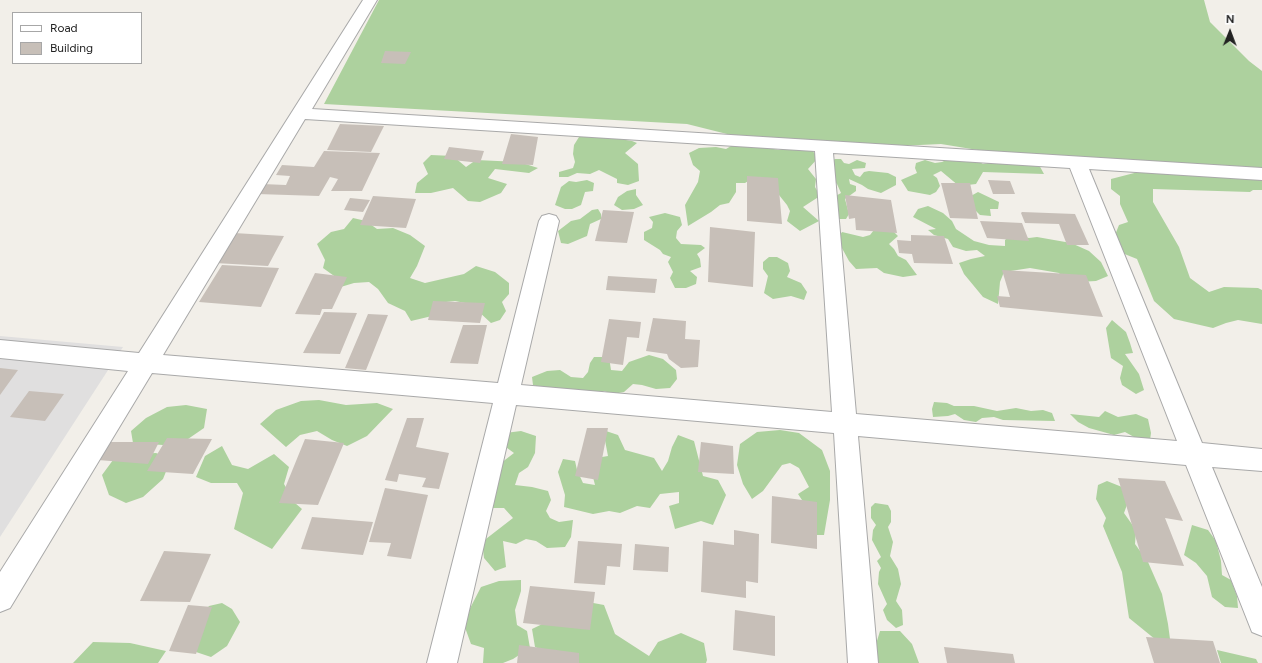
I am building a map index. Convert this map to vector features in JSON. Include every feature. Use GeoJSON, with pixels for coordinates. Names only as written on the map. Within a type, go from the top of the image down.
{"type":"FeatureCollection","features":[{"type":"Feature","properties":{"kind":"street"},"geometry":{"type":"LineString","coordinates":[[4,585],[146,363],[370,0]]}},
{"type":"Feature","properties":{"kind":"street"},"geometry":{"type":"LineString","coordinates":[[299,113],[1262,174]]}},
{"type":"Feature","properties":{"kind":"street"},"geometry":{"type":"LineString","coordinates":[[824,146],[863,663]]}},
{"type":"Feature","properties":{"kind":"street"},"geometry":{"type":"LineString","coordinates":[[1077,163],[1262,622]]}},
{"type":"Feature","properties":{"kind":"street"},"geometry":{"type":"LineString","coordinates":[[442,663],[549,221]]}},
{"type":"Feature","properties":{"kind":"street"},"geometry":{"type":"LineString","coordinates":[[0,348],[146,363],[1262,460]]}},
{"type":"Feature","properties":{"kind":"shaded area"},"geometry":{"type":"Polygon","coordinates":[[[0,336],[123,347],[0,537],[0,336]]]}},
{"type":"Feature","properties":{"kind":"green space"},"geometry":{"type":"Polygon","coordinates":[[[379,0],[1204,0],[1210,22],[1249,61],[1262,71],[1262,190],[1253,190],[1250,192],[1153,189],[1153,202],[1179,247],[1190,278],[1209,292],[1224,287],[1258,288],[1262,290],[1262,324],[1238,320],[1213,328],[1174,319],[1154,301],[1137,259],[1122,253],[1115,235],[1119,225],[1128,222],[1120,204],[1120,196],[1111,189],[1111,179],[1142,171],[1185,175],[1045,161],[941,144],[856,148],[759,142],[687,124],[324,104],[379,0]]]}},
{"type":"Feature","properties":{"kind":"green space"},"geometry":{"type":"Polygon","coordinates":[[[589,134],[637,143],[625,153],[638,164],[639,181],[628,185],[617,183],[617,179],[599,170],[590,174],[577,173],[568,177],[559,177],[559,172],[573,168],[575,162],[573,154],[574,145],[579,137],[589,134]]]}},
{"type":"Feature","properties":{"kind":"green space"},"geometry":{"type":"Polygon","coordinates":[[[751,145],[779,150],[787,148],[812,150],[818,158],[808,169],[816,179],[815,187],[820,196],[803,207],[819,221],[800,231],[787,221],[790,211],[779,195],[755,177],[745,183],[736,183],[736,192],[729,203],[720,205],[688,226],[685,205],[698,182],[700,171],[693,165],[689,153],[699,148],[716,147],[726,149],[731,146],[751,145]]]}},
{"type":"Feature","properties":{"kind":"green space"},"geometry":{"type":"Polygon","coordinates":[[[431,155],[453,156],[466,167],[476,160],[519,162],[538,168],[529,173],[495,169],[488,178],[507,184],[501,193],[480,202],[468,201],[453,188],[431,193],[415,193],[417,183],[428,174],[423,163],[431,155]]]}},
{"type":"Feature","properties":{"kind":"green space"},"geometry":{"type":"Polygon","coordinates":[[[965,158],[974,159],[983,164],[999,161],[1038,163],[1044,174],[983,172],[976,184],[959,186],[941,171],[933,175],[937,178],[940,186],[936,192],[930,195],[908,191],[901,180],[917,173],[915,168],[916,163],[925,160],[935,163],[948,159],[960,161],[965,158]]]}},
{"type":"Feature","properties":{"kind":"green space"},"geometry":{"type":"Polygon","coordinates":[[[835,159],[841,159],[844,163],[849,164],[857,160],[866,163],[865,168],[852,169],[855,175],[860,177],[864,172],[869,171],[888,173],[896,177],[896,185],[881,193],[868,189],[849,179],[850,184],[856,186],[856,191],[845,199],[849,214],[846,219],[838,219],[832,198],[841,193],[837,184],[833,180],[829,162],[835,159]]]}},
{"type":"Feature","properties":{"kind":"green space"},"geometry":{"type":"Polygon","coordinates":[[[587,180],[594,183],[593,191],[585,192],[581,205],[572,209],[565,209],[555,205],[561,187],[569,181],[576,182],[587,180]]]}},
{"type":"Feature","properties":{"kind":"green space"},"geometry":{"type":"Polygon","coordinates":[[[636,189],[636,195],[643,205],[634,209],[622,210],[614,205],[618,197],[627,191],[636,189]]]}},
{"type":"Feature","properties":{"kind":"green space"},"geometry":{"type":"Polygon","coordinates":[[[978,192],[999,202],[998,209],[990,209],[991,216],[980,215],[968,203],[969,197],[978,192]]]}},
{"type":"Feature","properties":{"kind":"green space"},"geometry":{"type":"Polygon","coordinates":[[[928,206],[943,213],[952,221],[956,229],[974,241],[989,245],[1005,246],[1005,240],[1011,235],[1029,238],[1037,237],[1071,243],[1089,251],[1101,262],[1108,276],[1096,281],[1078,282],[1065,281],[1059,273],[1030,268],[1004,272],[1000,282],[998,304],[983,297],[964,274],[959,263],[985,256],[977,250],[966,251],[953,247],[948,239],[934,235],[928,230],[936,229],[913,217],[918,209],[928,206]]]}},
{"type":"Feature","properties":{"kind":"green space"},"geometry":{"type":"Polygon","coordinates":[[[598,209],[601,214],[601,219],[590,224],[587,236],[568,244],[561,243],[558,231],[571,221],[580,219],[592,210],[598,209]]]}},
{"type":"Feature","properties":{"kind":"green space"},"geometry":{"type":"Polygon","coordinates":[[[665,213],[680,217],[682,225],[677,231],[676,238],[681,244],[701,245],[705,248],[697,254],[700,259],[701,267],[690,271],[697,277],[696,284],[686,288],[675,288],[670,278],[673,272],[668,262],[671,257],[663,254],[660,250],[644,240],[644,232],[652,228],[653,222],[649,217],[665,213]]]}},
{"type":"Feature","properties":{"kind":"green space"},"geometry":{"type":"Polygon","coordinates":[[[353,218],[366,221],[377,229],[393,228],[410,235],[425,246],[417,266],[410,278],[425,283],[464,274],[476,266],[495,272],[509,283],[509,294],[502,302],[506,311],[500,320],[491,323],[478,311],[480,303],[455,301],[446,302],[432,316],[411,321],[405,311],[388,303],[378,289],[369,282],[354,283],[334,289],[337,278],[323,268],[325,260],[317,244],[331,232],[344,229],[353,218]]]}},
{"type":"Feature","properties":{"kind":"green space"},"geometry":{"type":"Polygon","coordinates":[[[891,229],[898,236],[889,244],[898,256],[906,260],[917,275],[903,277],[884,273],[877,268],[856,269],[849,261],[837,239],[842,232],[863,237],[870,235],[874,230],[891,229]]]}},
{"type":"Feature","properties":{"kind":"green space"},"geometry":{"type":"Polygon","coordinates":[[[769,257],[777,257],[788,263],[790,271],[787,277],[801,283],[807,292],[804,300],[791,296],[773,299],[764,293],[768,276],[763,269],[763,262],[769,257]]]}},
{"type":"Feature","properties":{"kind":"green space"},"geometry":{"type":"Polygon","coordinates":[[[1112,320],[1126,332],[1130,343],[1133,353],[1125,354],[1139,374],[1144,390],[1136,394],[1122,385],[1120,378],[1123,366],[1111,358],[1106,328],[1112,320]]]}},
{"type":"Feature","properties":{"kind":"green space"},"geometry":{"type":"Polygon","coordinates":[[[649,355],[663,359],[676,370],[677,379],[670,388],[656,389],[633,384],[624,392],[613,394],[604,391],[596,395],[543,388],[533,385],[532,377],[547,371],[560,370],[571,377],[583,378],[588,372],[590,363],[594,357],[609,357],[611,370],[622,371],[629,362],[649,355]]]}},
{"type":"Feature","properties":{"kind":"green space"},"geometry":{"type":"Polygon","coordinates":[[[319,400],[346,405],[377,403],[393,409],[367,436],[347,446],[332,440],[317,431],[300,435],[286,447],[260,424],[276,410],[301,401],[319,400]]]}},
{"type":"Feature","properties":{"kind":"green space"},"geometry":{"type":"Polygon","coordinates":[[[934,402],[947,403],[954,406],[974,406],[997,411],[1016,408],[1031,411],[1043,410],[1052,413],[1055,421],[1003,420],[994,417],[982,418],[976,422],[964,420],[955,414],[933,417],[932,409],[934,402]]]}},
{"type":"Feature","properties":{"kind":"green space"},"geometry":{"type":"Polygon","coordinates":[[[186,405],[207,409],[204,428],[188,439],[163,445],[133,443],[131,431],[146,418],[167,407],[186,405]]]}},
{"type":"Feature","properties":{"kind":"green space"},"geometry":{"type":"Polygon","coordinates":[[[1105,411],[1118,417],[1136,414],[1148,419],[1151,433],[1150,440],[1134,437],[1125,432],[1114,435],[1089,428],[1078,422],[1070,414],[1099,417],[1105,411]]]}},
{"type":"Feature","properties":{"kind":"green space"},"geometry":{"type":"Polygon","coordinates":[[[603,430],[618,435],[625,450],[654,458],[662,471],[668,461],[672,447],[678,435],[694,441],[703,476],[718,480],[726,495],[713,525],[701,521],[675,529],[669,506],[679,503],[679,492],[660,494],[650,508],[637,506],[620,513],[609,511],[593,514],[564,507],[565,495],[558,472],[563,459],[575,461],[583,483],[595,485],[591,469],[596,458],[608,456],[603,430]]]}},
{"type":"Feature","properties":{"kind":"green space"},"geometry":{"type":"Polygon","coordinates":[[[780,430],[799,433],[822,450],[830,471],[830,500],[824,535],[808,535],[810,512],[798,494],[809,487],[799,468],[790,463],[782,465],[763,491],[752,499],[743,484],[737,465],[740,444],[757,432],[780,430]]]}},
{"type":"Feature","properties":{"kind":"green space"},"geometry":{"type":"Polygon","coordinates":[[[521,431],[536,436],[535,453],[528,467],[519,473],[515,485],[548,491],[551,500],[546,511],[550,518],[559,522],[573,520],[571,537],[565,547],[547,548],[536,541],[526,539],[516,544],[503,541],[506,567],[495,571],[484,558],[482,542],[513,518],[504,508],[487,508],[501,463],[514,453],[503,445],[505,433],[521,431]]]}},
{"type":"Feature","properties":{"kind":"green space"},"geometry":{"type":"Polygon","coordinates":[[[222,446],[232,465],[248,469],[274,454],[289,467],[284,484],[295,503],[302,509],[272,549],[234,529],[243,493],[237,483],[211,483],[196,477],[205,456],[222,446]]]}},
{"type":"Feature","properties":{"kind":"green space"},"geometry":{"type":"Polygon","coordinates":[[[156,453],[171,459],[163,479],[143,497],[126,503],[109,495],[102,475],[113,460],[135,454],[156,453]]]}},
{"type":"Feature","properties":{"kind":"green space"},"geometry":{"type":"Polygon","coordinates":[[[1107,481],[1122,487],[1128,502],[1124,513],[1136,530],[1135,544],[1148,562],[1162,594],[1170,639],[1161,644],[1129,618],[1122,572],[1103,526],[1106,518],[1096,499],[1098,485],[1107,481]]]}},
{"type":"Feature","properties":{"kind":"green space"},"geometry":{"type":"Polygon","coordinates":[[[875,503],[888,505],[891,511],[891,522],[888,527],[893,542],[890,556],[898,569],[901,584],[896,601],[902,610],[903,625],[896,628],[887,620],[883,610],[887,604],[878,584],[879,572],[881,568],[877,561],[881,557],[872,540],[873,530],[876,525],[871,518],[871,507],[875,503]]]}},
{"type":"Feature","properties":{"kind":"green space"},"geometry":{"type":"Polygon","coordinates":[[[1192,525],[1208,530],[1216,541],[1221,561],[1222,575],[1231,580],[1237,596],[1238,608],[1225,607],[1212,597],[1207,576],[1196,563],[1184,555],[1192,525]]]}},
{"type":"Feature","properties":{"kind":"green space"},"geometry":{"type":"Polygon","coordinates":[[[521,580],[521,591],[515,610],[517,625],[527,631],[530,648],[513,659],[503,663],[483,663],[484,648],[471,644],[463,622],[481,587],[499,581],[521,580]]]}},
{"type":"Feature","properties":{"kind":"green space"},"geometry":{"type":"Polygon","coordinates":[[[588,602],[604,605],[615,634],[649,656],[658,642],[681,633],[704,643],[707,660],[706,663],[572,663],[535,647],[532,629],[588,602]]]}},
{"type":"Feature","properties":{"kind":"green space"},"geometry":{"type":"Polygon","coordinates":[[[222,603],[232,609],[240,622],[227,646],[211,657],[187,649],[194,625],[209,606],[222,603]]]}},
{"type":"Feature","properties":{"kind":"green space"},"geometry":{"type":"Polygon","coordinates":[[[880,631],[900,631],[912,644],[919,663],[877,663],[873,654],[880,631]]]}},
{"type":"Feature","properties":{"kind":"green space"},"geometry":{"type":"Polygon","coordinates":[[[93,642],[130,643],[166,651],[158,663],[73,663],[93,642]]]}},
{"type":"Feature","properties":{"kind":"green space"},"geometry":{"type":"Polygon","coordinates":[[[1217,650],[1256,659],[1258,663],[1221,663],[1217,650]]]}},
{"type":"Feature","properties":{"kind":"building"},"geometry":{"type":"Polygon","coordinates":[[[385,51],[411,52],[405,64],[381,63],[385,51]]]}},
{"type":"Feature","properties":{"kind":"building"},"geometry":{"type":"Polygon","coordinates":[[[340,124],[384,126],[371,152],[327,150],[340,124]]]}},
{"type":"Feature","properties":{"kind":"building"},"geometry":{"type":"Polygon","coordinates":[[[511,134],[538,137],[533,165],[502,164],[511,134]]]}},
{"type":"Feature","properties":{"kind":"building"},"geometry":{"type":"Polygon","coordinates":[[[449,147],[484,151],[480,163],[444,159],[449,147]]]}},
{"type":"Feature","properties":{"kind":"building"},"geometry":{"type":"Polygon","coordinates":[[[324,151],[380,153],[362,191],[331,191],[338,179],[330,177],[319,196],[257,194],[262,184],[286,185],[290,176],[276,175],[282,165],[314,167],[324,151]]]}},
{"type":"Feature","properties":{"kind":"building"},"geometry":{"type":"Polygon","coordinates":[[[747,176],[778,178],[782,224],[747,221],[747,176]]]}},
{"type":"Feature","properties":{"kind":"building"},"geometry":{"type":"Polygon","coordinates":[[[988,180],[1010,181],[1015,194],[993,194],[988,180]]]}},
{"type":"Feature","properties":{"kind":"building"},"geometry":{"type":"Polygon","coordinates":[[[941,183],[970,183],[978,219],[950,218],[941,183]]]}},
{"type":"Feature","properties":{"kind":"building"},"geometry":{"type":"Polygon","coordinates":[[[845,195],[891,200],[897,233],[856,230],[855,218],[849,219],[845,195]]]}},
{"type":"Feature","properties":{"kind":"building"},"geometry":{"type":"Polygon","coordinates":[[[373,196],[416,199],[406,228],[360,225],[373,196]]]}},
{"type":"Feature","properties":{"kind":"building"},"geometry":{"type":"Polygon","coordinates":[[[350,198],[370,200],[363,212],[344,210],[350,198]]]}},
{"type":"Feature","properties":{"kind":"building"},"geometry":{"type":"Polygon","coordinates":[[[603,210],[634,212],[627,243],[595,241],[603,210]]]}},
{"type":"Feature","properties":{"kind":"building"},"geometry":{"type":"Polygon","coordinates":[[[1021,213],[1075,214],[1089,245],[1067,245],[1059,224],[1025,223],[1021,213]]]}},
{"type":"Feature","properties":{"kind":"building"},"geometry":{"type":"Polygon","coordinates":[[[980,221],[1022,223],[1029,241],[987,238],[980,221]]]}},
{"type":"Feature","properties":{"kind":"building"},"geometry":{"type":"Polygon","coordinates":[[[710,227],[755,232],[753,287],[708,282],[710,227]]]}},
{"type":"Feature","properties":{"kind":"building"},"geometry":{"type":"Polygon","coordinates":[[[234,233],[284,236],[268,266],[215,263],[234,233]]]}},
{"type":"Feature","properties":{"kind":"building"},"geometry":{"type":"Polygon","coordinates":[[[911,235],[944,236],[953,264],[914,263],[912,254],[899,253],[897,240],[911,241],[911,235]]]}},
{"type":"Feature","properties":{"kind":"building"},"geometry":{"type":"Polygon","coordinates":[[[222,265],[279,268],[261,307],[199,302],[222,265]]]}},
{"type":"Feature","properties":{"kind":"building"},"geometry":{"type":"Polygon","coordinates":[[[1002,270],[1086,275],[1103,317],[1000,307],[997,296],[1010,297],[1002,270]]]}},
{"type":"Feature","properties":{"kind":"building"},"geometry":{"type":"Polygon","coordinates":[[[315,273],[347,277],[332,309],[322,309],[320,315],[295,314],[315,273]]]}},
{"type":"Feature","properties":{"kind":"building"},"geometry":{"type":"Polygon","coordinates":[[[608,276],[657,279],[655,293],[606,290],[608,276]]]}},
{"type":"Feature","properties":{"kind":"building"},"geometry":{"type":"Polygon","coordinates":[[[433,301],[485,303],[480,323],[428,320],[433,301]]]}},
{"type":"Feature","properties":{"kind":"building"},"geometry":{"type":"Polygon","coordinates":[[[324,312],[357,313],[340,354],[303,353],[324,312]]]}},
{"type":"Feature","properties":{"kind":"building"},"geometry":{"type":"Polygon","coordinates":[[[368,314],[388,315],[366,370],[345,368],[368,314]]]}},
{"type":"Feature","properties":{"kind":"building"},"geometry":{"type":"Polygon","coordinates":[[[653,318],[686,321],[685,339],[700,340],[698,367],[681,368],[669,359],[667,354],[646,351],[653,318]]]}},
{"type":"Feature","properties":{"kind":"building"},"geometry":{"type":"Polygon","coordinates":[[[609,319],[641,322],[639,338],[627,337],[623,365],[601,362],[609,319]]]}},
{"type":"Feature","properties":{"kind":"building"},"geometry":{"type":"Polygon","coordinates":[[[463,325],[487,325],[478,364],[450,363],[463,325]]]}},
{"type":"Feature","properties":{"kind":"building"},"geometry":{"type":"Polygon","coordinates":[[[0,368],[18,370],[0,395],[0,368]]]}},
{"type":"Feature","properties":{"kind":"building"},"geometry":{"type":"Polygon","coordinates":[[[29,391],[64,394],[45,421],[10,417],[29,391]]]}},
{"type":"Feature","properties":{"kind":"building"},"geometry":{"type":"Polygon","coordinates":[[[407,418],[424,418],[416,447],[449,453],[439,489],[422,487],[426,478],[399,474],[397,482],[385,480],[407,418]]]}},
{"type":"Feature","properties":{"kind":"building"},"geometry":{"type":"Polygon","coordinates":[[[587,428],[608,428],[598,480],[575,476],[587,428]]]}},
{"type":"Feature","properties":{"kind":"building"},"geometry":{"type":"Polygon","coordinates":[[[167,438],[212,439],[193,474],[147,471],[167,438]]]}},
{"type":"Feature","properties":{"kind":"building"},"geometry":{"type":"Polygon","coordinates":[[[305,439],[344,443],[318,505],[279,503],[305,439]]]}},
{"type":"Feature","properties":{"kind":"building"},"geometry":{"type":"Polygon","coordinates":[[[108,442],[159,442],[148,464],[98,460],[108,442]]]}},
{"type":"Feature","properties":{"kind":"building"},"geometry":{"type":"Polygon","coordinates":[[[701,442],[733,446],[734,474],[698,472],[701,442]]]}},
{"type":"Feature","properties":{"kind":"building"},"geometry":{"type":"Polygon","coordinates":[[[1118,478],[1165,481],[1183,521],[1165,518],[1184,566],[1143,562],[1118,478]]]}},
{"type":"Feature","properties":{"kind":"building"},"geometry":{"type":"Polygon","coordinates":[[[385,488],[428,495],[411,559],[387,556],[391,543],[369,542],[385,488]]]}},
{"type":"Feature","properties":{"kind":"building"},"geometry":{"type":"Polygon","coordinates":[[[772,496],[817,502],[817,549],[771,543],[772,496]]]}},
{"type":"Feature","properties":{"kind":"building"},"geometry":{"type":"Polygon","coordinates":[[[312,517],[373,522],[363,555],[301,549],[312,517]]]}},
{"type":"Feature","properties":{"kind":"building"},"geometry":{"type":"Polygon","coordinates":[[[734,530],[759,534],[758,583],[746,581],[746,598],[701,592],[703,541],[734,545],[734,530]]]}},
{"type":"Feature","properties":{"kind":"building"},"geometry":{"type":"Polygon","coordinates":[[[578,541],[622,544],[620,567],[607,566],[605,585],[574,583],[578,541]]]}},
{"type":"Feature","properties":{"kind":"building"},"geometry":{"type":"Polygon","coordinates":[[[635,544],[669,547],[668,572],[633,570],[635,544]]]}},
{"type":"Feature","properties":{"kind":"building"},"geometry":{"type":"Polygon","coordinates":[[[164,551],[211,554],[190,602],[140,601],[164,551]]]}},
{"type":"Feature","properties":{"kind":"building"},"geometry":{"type":"Polygon","coordinates":[[[530,586],[595,592],[590,630],[523,623],[530,586]]]}},
{"type":"Feature","properties":{"kind":"building"},"geometry":{"type":"Polygon","coordinates":[[[188,605],[212,607],[196,654],[169,651],[188,605]]]}},
{"type":"Feature","properties":{"kind":"building"},"geometry":{"type":"Polygon","coordinates":[[[735,610],[775,616],[775,656],[733,650],[735,610]]]}},
{"type":"Feature","properties":{"kind":"building"},"geometry":{"type":"Polygon","coordinates":[[[1146,637],[1213,641],[1220,663],[1154,663],[1146,637]]]}},
{"type":"Feature","properties":{"kind":"building"},"geometry":{"type":"Polygon","coordinates":[[[519,645],[579,653],[579,663],[517,663],[519,645]]]}},
{"type":"Feature","properties":{"kind":"building"},"geometry":{"type":"Polygon","coordinates":[[[944,647],[1013,654],[1015,663],[947,663],[944,647]]]}}]}
